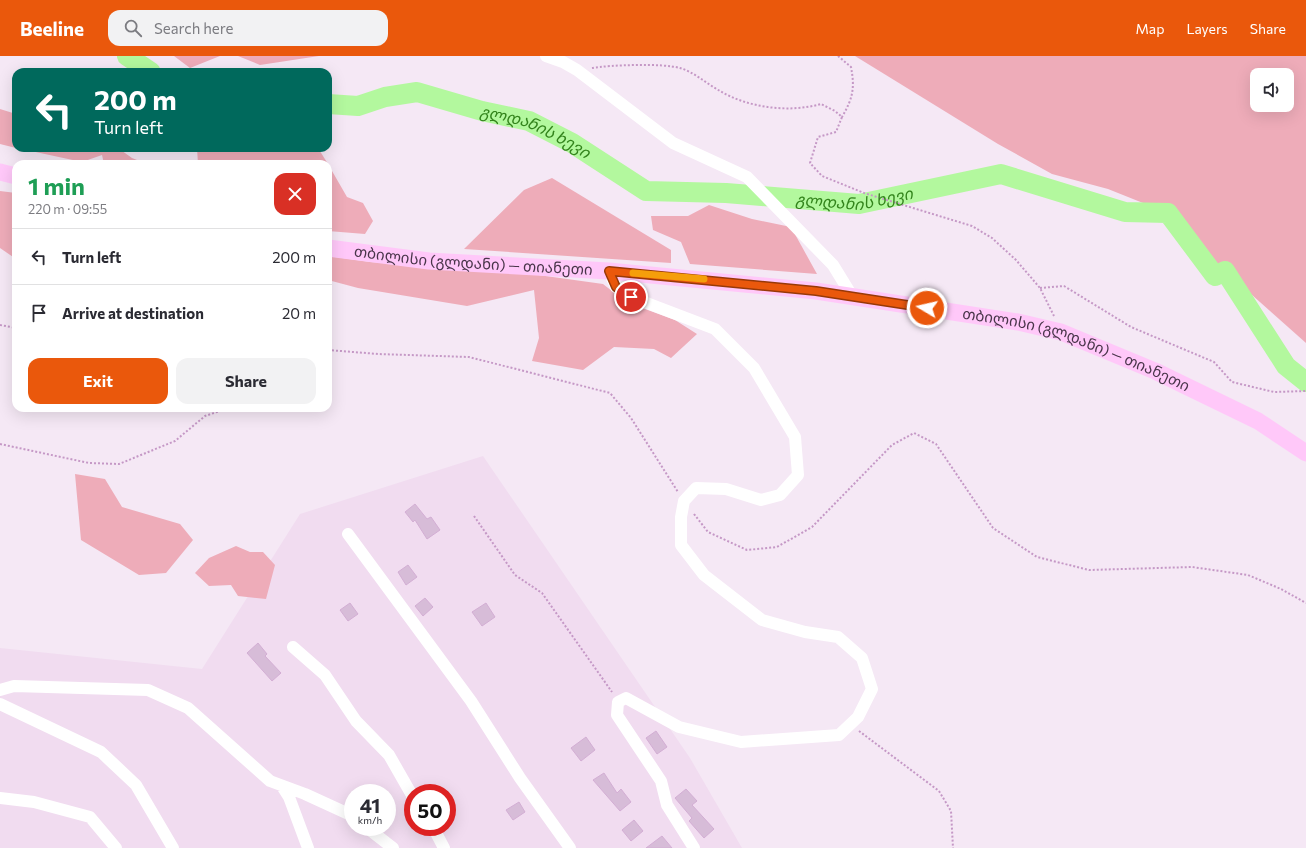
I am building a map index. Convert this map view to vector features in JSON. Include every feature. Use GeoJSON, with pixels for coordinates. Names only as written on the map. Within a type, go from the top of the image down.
{"type":"FeatureCollection","features":[{"type":"Feature","properties":{"kind":"main road"},"geometry":{"type":"LineString","coordinates":[[0,172],[12,175]]}},
{"type":"Feature","properties":{"kind":"main road","name":"თბილისი (გლდანი) — თიანეთი"},"geometry":{"type":"LineString","coordinates":[[332,249],[429,261],[674,276],[852,296],[1018,322],[1061,332],[1155,372],[1258,421],[1306,453]]}},
{"type":"Feature","properties":{"kind":"street"},"geometry":{"type":"LineString","coordinates":[[546,56],[563,62],[577,70],[674,143],[747,177],[833,265],[852,296]]}},
{"type":"Feature","properties":{"kind":"street"},"geometry":{"type":"LineString","coordinates":[[609,271],[616,287],[631,297],[715,329],[754,368],[795,437],[798,475],[780,495],[761,500],[726,489],[696,488],[684,501],[681,517],[681,546],[704,575],[762,620],[805,632],[838,637],[862,658],[872,689],[858,717],[839,735],[741,742],[679,726],[626,698],[618,702],[617,715],[661,781],[667,805],[694,848]]}},
{"type":"Feature","properties":{"kind":"street"},"geometry":{"type":"LineString","coordinates":[[348,534],[471,701],[520,778],[570,848]]}},
{"type":"Feature","properties":{"kind":"street"},"geometry":{"type":"LineString","coordinates":[[294,646],[325,675],[356,721],[389,755],[406,784]]}},
{"type":"Feature","properties":{"kind":"street"},"geometry":{"type":"LineString","coordinates":[[0,690],[14,686],[148,690],[188,708],[270,781],[344,812]]}},
{"type":"Feature","properties":{"kind":"street"},"geometry":{"type":"LineString","coordinates":[[0,704],[101,752],[136,785],[173,848]]}},
{"type":"Feature","properties":{"kind":"street"},"geometry":{"type":"LineString","coordinates":[[282,786],[289,797],[308,848]]}},
{"type":"Feature","properties":{"kind":"street"},"geometry":{"type":"LineString","coordinates":[[0,798],[34,802],[90,817],[116,848]]}},
{"type":"Feature","properties":{"kind":"street"},"geometry":{"type":"LineString","coordinates":[[378,836],[393,848]]}},
{"type":"Feature","properties":{"kind":"street"},"geometry":{"type":"LineString","coordinates":[[438,836],[444,848]]}},
{"type":"Feature","properties":{"kind":"path"},"geometry":{"type":"LineString","coordinates":[[838,56],[851,66],[854,83],[851,102],[842,117],[836,132],[818,137],[810,163],[822,176],[864,193],[972,226],[992,238],[1016,260],[1040,288],[1061,332]]}},
{"type":"Feature","properties":{"kind":"path"},"geometry":{"type":"LineString","coordinates":[[577,70],[603,66],[655,66],[680,68],[721,92],[744,102],[780,108],[807,108],[821,104],[835,111],[842,117]]}},
{"type":"Feature","properties":{"kind":"path"},"geometry":{"type":"LineString","coordinates":[[1040,288],[1064,286],[1131,327],[1214,362],[1232,382],[1274,392],[1306,392]]}},
{"type":"Feature","properties":{"kind":"path"},"geometry":{"type":"LineString","coordinates":[[0,325],[12,327]]}},
{"type":"Feature","properties":{"kind":"path"},"geometry":{"type":"LineString","coordinates":[[332,350],[378,354],[469,357],[610,393],[631,418],[684,501],[708,532],[747,550],[777,547],[812,527],[892,445],[914,433],[936,444],[993,528],[1037,557],[1089,570],[1192,567],[1248,575],[1281,589],[1306,603]]}},
{"type":"Feature","properties":{"kind":"path"},"geometry":{"type":"LineString","coordinates":[[0,444],[89,463],[119,464],[175,442],[205,416],[217,412]]}},
{"type":"Feature","properties":{"kind":"path"},"geometry":{"type":"LineString","coordinates":[[474,516],[515,575],[542,593],[618,702]]}},
{"type":"Feature","properties":{"kind":"path"},"geometry":{"type":"LineString","coordinates":[[849,725],[939,791],[951,811],[953,848]]}},
{"type":"Feature","properties":{"kind":"shaded area"},"geometry":{"type":"Polygon","coordinates":[[[174,56],[220,56],[190,68],[174,56]]]}},
{"type":"Feature","properties":{"kind":"shaded area"},"geometry":{"type":"Polygon","coordinates":[[[238,56],[319,56],[260,65],[238,56]]]}},
{"type":"Feature","properties":{"kind":"shaded area"},"geometry":{"type":"Polygon","coordinates":[[[855,56],[1306,56],[1306,343],[1225,271],[1168,213],[1108,189],[1052,174],[998,144],[855,56]]]}},
{"type":"Feature","properties":{"kind":"shaded area"},"geometry":{"type":"Polygon","coordinates":[[[0,109],[12,113],[12,147],[0,144],[0,109]]]}},
{"type":"Feature","properties":{"kind":"shaded area"},"geometry":{"type":"Polygon","coordinates":[[[36,152],[124,152],[137,160],[103,160],[102,155],[88,160],[73,160],[36,152]]]}},
{"type":"Feature","properties":{"kind":"shaded area"},"geometry":{"type":"Polygon","coordinates":[[[197,152],[320,152],[326,160],[198,160],[197,152]]]}},
{"type":"Feature","properties":{"kind":"shaded area"},"geometry":{"type":"Polygon","coordinates":[[[332,171],[347,197],[363,203],[373,221],[365,234],[332,231],[332,171]]]}},
{"type":"Feature","properties":{"kind":"shaded area"},"geometry":{"type":"Polygon","coordinates":[[[552,178],[671,250],[671,263],[464,249],[524,190],[552,178]]]}},
{"type":"Feature","properties":{"kind":"shaded area"},"geometry":{"type":"Polygon","coordinates":[[[0,191],[12,192],[12,256],[0,248],[0,191]]]}},
{"type":"Feature","properties":{"kind":"shaded area"},"geometry":{"type":"Polygon","coordinates":[[[709,205],[752,219],[791,227],[817,274],[690,264],[681,242],[653,230],[651,216],[688,216],[709,205]]]}},
{"type":"Feature","properties":{"kind":"shaded area"},"geometry":{"type":"Polygon","coordinates":[[[332,257],[370,262],[524,273],[603,284],[626,302],[675,320],[697,334],[671,358],[654,349],[614,347],[583,370],[532,361],[539,338],[534,290],[467,306],[358,288],[332,281],[332,257]]]}},
{"type":"Feature","properties":{"kind":"shaded area"},"geometry":{"type":"Polygon","coordinates":[[[483,456],[690,758],[742,848],[0,848],[0,648],[202,669],[300,514],[483,456]]]}},
{"type":"Feature","properties":{"kind":"shaded area"},"geometry":{"type":"Polygon","coordinates":[[[75,474],[105,479],[122,507],[180,524],[193,540],[166,573],[139,575],[81,540],[75,474]]]}},
{"type":"Feature","properties":{"kind":"shaded area"},"geometry":{"type":"Polygon","coordinates":[[[236,546],[250,552],[263,552],[275,565],[266,599],[238,596],[231,585],[209,586],[195,573],[209,558],[236,546]]]}},
{"type":"Feature","properties":{"kind":"building"},"geometry":{"type":"Polygon","coordinates":[[[415,504],[427,519],[431,517],[440,530],[427,539],[415,520],[413,522],[405,512],[415,504]]]}},
{"type":"Feature","properties":{"kind":"building"},"geometry":{"type":"Polygon","coordinates":[[[408,565],[417,577],[406,585],[398,572],[408,565]]]}},
{"type":"Feature","properties":{"kind":"building"},"geometry":{"type":"Polygon","coordinates":[[[425,598],[433,607],[423,616],[415,606],[425,598]]]}},
{"type":"Feature","properties":{"kind":"building"},"geometry":{"type":"Polygon","coordinates":[[[350,603],[358,614],[348,621],[340,610],[350,603]]]}},
{"type":"Feature","properties":{"kind":"building"},"geometry":{"type":"Polygon","coordinates":[[[486,603],[495,617],[482,626],[472,612],[486,603]]]}},
{"type":"Feature","properties":{"kind":"building"},"geometry":{"type":"Polygon","coordinates":[[[258,643],[267,654],[265,656],[281,673],[272,681],[247,653],[258,643]]]}},
{"type":"Feature","properties":{"kind":"building"},"geometry":{"type":"Polygon","coordinates":[[[656,731],[667,747],[657,754],[646,738],[656,731]]]}},
{"type":"Feature","properties":{"kind":"building"},"geometry":{"type":"Polygon","coordinates":[[[586,737],[595,750],[581,761],[571,748],[586,737]]]}},
{"type":"Feature","properties":{"kind":"building"},"geometry":{"type":"Polygon","coordinates":[[[604,773],[617,793],[621,789],[631,802],[620,811],[593,780],[604,773]]]}},
{"type":"Feature","properties":{"kind":"building"},"geometry":{"type":"Polygon","coordinates":[[[686,789],[697,801],[692,805],[714,829],[704,838],[689,821],[692,818],[675,798],[686,789]]]}},
{"type":"Feature","properties":{"kind":"building"},"geometry":{"type":"Polygon","coordinates":[[[519,802],[525,812],[513,820],[506,810],[519,802]]]}},
{"type":"Feature","properties":{"kind":"building"},"geometry":{"type":"Polygon","coordinates":[[[634,820],[643,831],[631,841],[622,830],[634,820]]]}},
{"type":"Feature","properties":{"kind":"building"},"geometry":{"type":"Polygon","coordinates":[[[662,836],[672,848],[646,848],[662,836]]]}},
{"type":"Feature","properties":{"kind":"waterway","name":"გლდანის ხევი"},"geometry":{"type":"LineString","coordinates":[[127,56],[145,68]]}},
{"type":"Feature","properties":{"kind":"waterway","name":"გლდანის ხევი"},"geometry":{"type":"LineString","coordinates":[[332,104],[358,106],[385,97],[417,92],[482,111],[529,121],[572,143],[646,191],[726,193],[859,204],[1001,174],[1125,212],[1168,213],[1215,276],[1225,271],[1286,366],[1306,382]]}},
{"type":"Feature","properties":{"kind":"slow traffic"},"geometry":{"type":"LineString","coordinates":[[633,273],[704,279]]}},
{"type":"Feature","properties":{"kind":"route"},"geometry":{"type":"LineString","coordinates":[[631,297],[616,287],[609,271],[674,276],[816,291],[927,308]]}}]}
